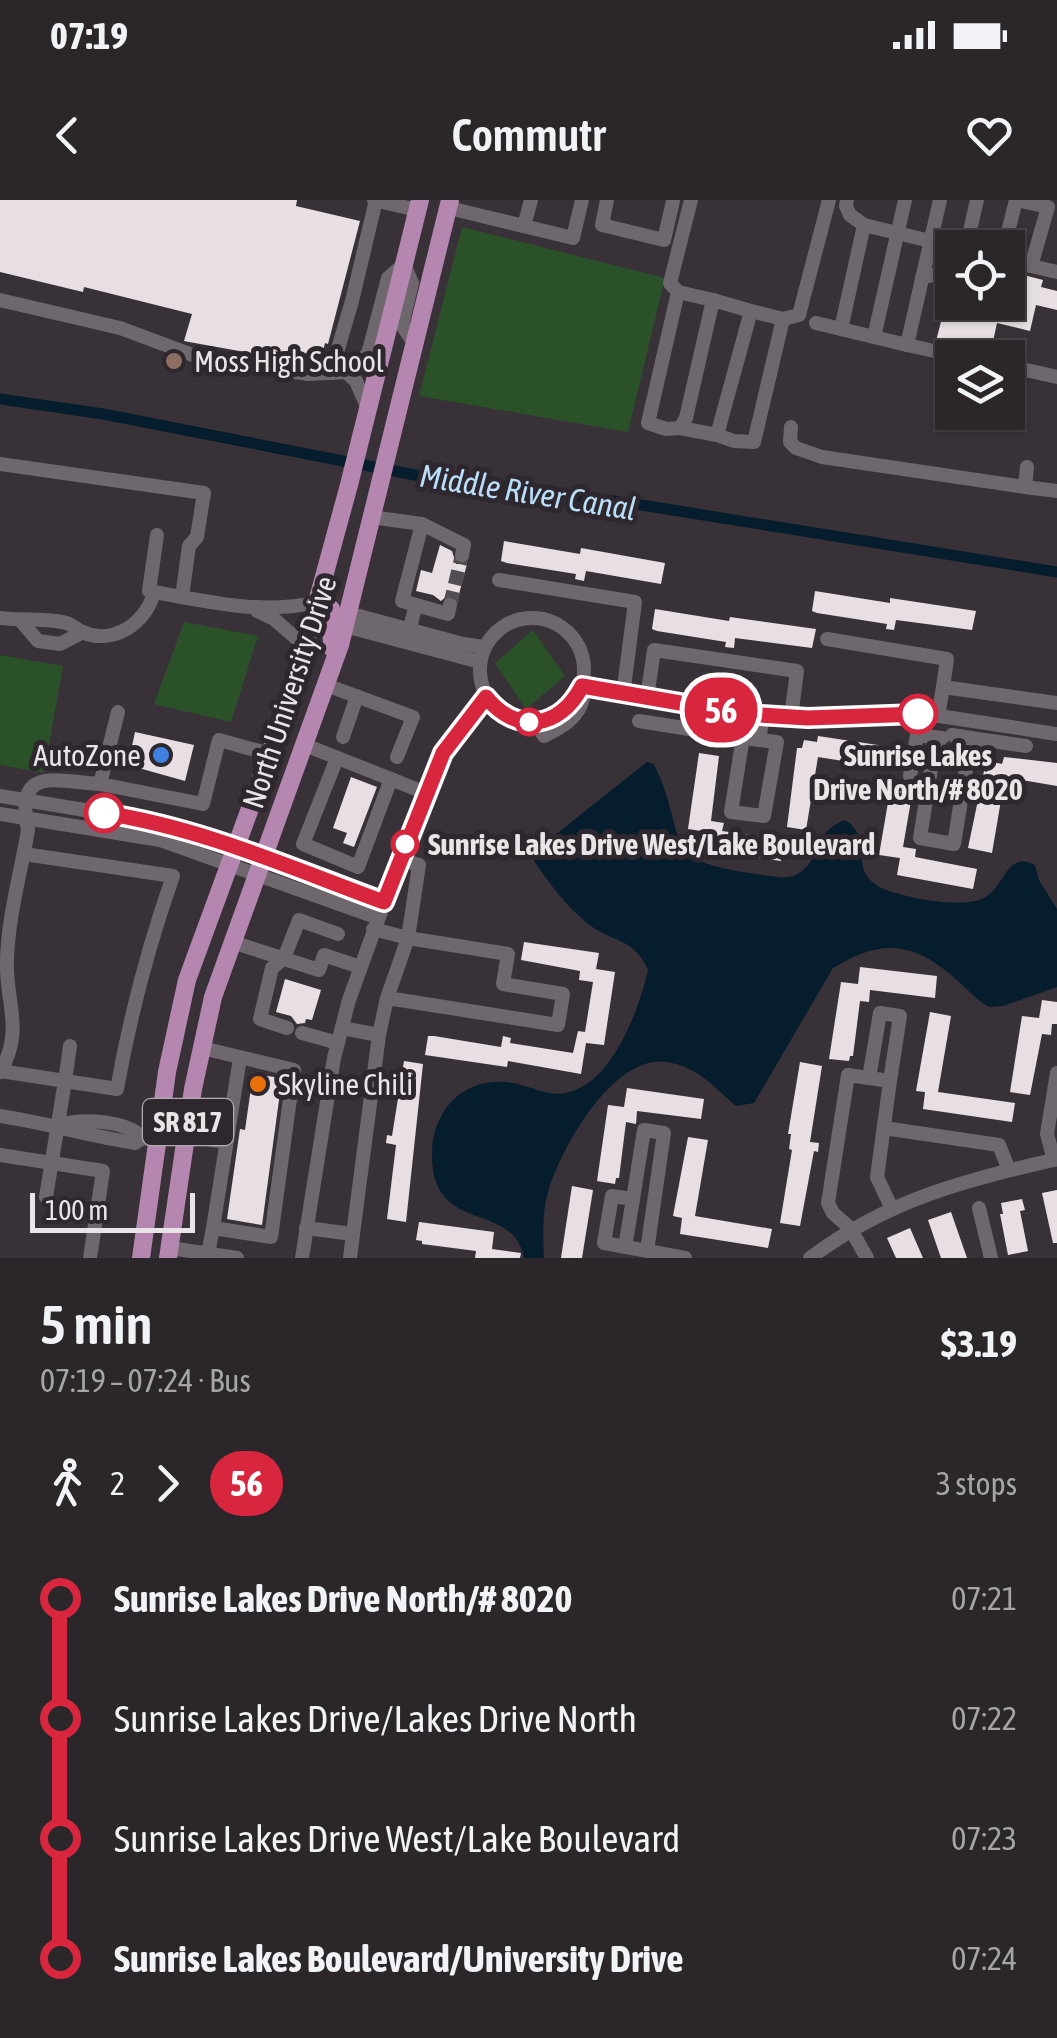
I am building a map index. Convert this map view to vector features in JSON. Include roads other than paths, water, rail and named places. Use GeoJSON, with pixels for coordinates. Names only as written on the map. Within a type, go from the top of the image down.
{"type":"FeatureCollection","features":[{"type":"Feature","properties":{"kind":"main road","name":"North University Drive"},"geometry":{"type":"LineString","coordinates":[[166,1255],[213,997],[347,620],[450,204]]}},
{"type":"Feature","properties":{"kind":"main road","name":"North University Drive"},"geometry":{"type":"LineString","coordinates":[[141,1258],[150,1139],[184,995],[305,646],[418,205]]}},
{"type":"Feature","properties":{"kind":"main road"},"geometry":{"type":"LineString","coordinates":[[318,602],[331,609],[333,618],[328,679]]}},
{"type":"Feature","properties":{"kind":"main road"},"geometry":{"type":"LineString","coordinates":[[184,995],[187,1030],[173,1126],[186,1136]]}},
{"type":"Feature","properties":{"kind":"main road"},"geometry":{"type":"LineString","coordinates":[[150,1139],[166,1144],[173,1159],[166,1255]]}},
{"type":"Feature","properties":{"kind":"street"},"geometry":{"type":"LineString","coordinates":[[338,372],[375,200],[418,205]]}},
{"type":"Feature","properties":{"kind":"street"},"geometry":{"type":"LineString","coordinates":[[524,226],[531,200]]}},
{"type":"Feature","properties":{"kind":"street"},"geometry":{"type":"LineString","coordinates":[[450,204],[573,238],[582,202],[564,200]]}},
{"type":"Feature","properties":{"kind":"street"},"geometry":{"type":"LineString","coordinates":[[607,200],[602,224],[664,240],[672,200]]}},
{"type":"Feature","properties":{"kind":"street"},"geometry":{"type":"LineString","coordinates":[[691,200],[670,283],[678,292],[783,319],[798,315],[829,200]]}},
{"type":"Feature","properties":{"kind":"street"},"geometry":{"type":"LineString","coordinates":[[848,207],[858,209],[860,200]]}},
{"type":"Feature","properties":{"kind":"street"},"geometry":{"type":"LineString","coordinates":[[874,337],[906,200]]}},
{"type":"Feature","properties":{"kind":"street"},"geometry":{"type":"LineString","coordinates":[[908,345],[940,200]]}},
{"type":"Feature","properties":{"kind":"street"},"geometry":{"type":"LineString","coordinates":[[968,230],[977,200]]}},
{"type":"Feature","properties":{"kind":"street"},"geometry":{"type":"LineString","coordinates":[[1009,230],[1017,200],[1048,207],[1030,266]]}},
{"type":"Feature","properties":{"kind":"street"},"geometry":{"type":"LineString","coordinates":[[848,207],[864,225],[935,241]]}},
{"type":"Feature","properties":{"kind":"street"},"geometry":{"type":"LineString","coordinates":[[841,329],[864,225]]}},
{"type":"Feature","properties":{"kind":"street"},"geometry":{"type":"LineString","coordinates":[[0,300],[120,328],[198,356],[308,374],[338,372],[368,354],[388,278],[404,264],[412,283],[402,325],[414,343]]}},
{"type":"Feature","properties":{"kind":"street"},"geometry":{"type":"LineString","coordinates":[[1025,265],[1057,272]]}},
{"type":"Feature","properties":{"kind":"street"},"geometry":{"type":"LineString","coordinates":[[922,277],[935,275]]}},
{"type":"Feature","properties":{"kind":"street"},"geometry":{"type":"LineString","coordinates":[[678,292],[648,423],[666,430],[680,428],[754,442],[783,319]]}},
{"type":"Feature","properties":{"kind":"street"},"geometry":{"type":"LineString","coordinates":[[680,428],[686,418],[712,300]]}},
{"type":"Feature","properties":{"kind":"street"},"geometry":{"type":"LineString","coordinates":[[718,435],[750,311]]}},
{"type":"Feature","properties":{"kind":"street"},"geometry":{"type":"LineString","coordinates":[[816,323],[935,351]]}},
{"type":"Feature","properties":{"kind":"street"},"geometry":{"type":"LineString","coordinates":[[1025,370],[1057,377]]}},
{"type":"Feature","properties":{"kind":"street"},"geometry":{"type":"LineString","coordinates":[[338,372],[356,381],[368,409]]}},
{"type":"Feature","properties":{"kind":"street"},"geometry":{"type":"LineString","coordinates":[[790,428],[790,442],[796,448],[822,456],[1057,491]]}},
{"type":"Feature","properties":{"kind":"street"},"geometry":{"type":"LineString","coordinates":[[0,464],[204,493],[197,538],[189,546],[182,596]]}},
{"type":"Feature","properties":{"kind":"street"},"geometry":{"type":"LineString","coordinates":[[1025,486],[1027,467]]}},
{"type":"Feature","properties":{"kind":"street"},"geometry":{"type":"LineString","coordinates":[[371,516],[422,524],[464,545],[462,554]]}},
{"type":"Feature","properties":{"kind":"street"},"geometry":{"type":"LineString","coordinates":[[422,524],[402,601],[448,614],[450,605]]}},
{"type":"Feature","properties":{"kind":"street"},"geometry":{"type":"LineString","coordinates":[[158,535],[149,591],[252,608],[281,609],[318,602]]}},
{"type":"Feature","properties":{"kind":"street"},"geometry":{"type":"LineString","coordinates":[[499,580],[635,602],[623,694]]}},
{"type":"Feature","properties":{"kind":"street"},"geometry":{"type":"LineString","coordinates":[[0,618],[21,621],[32,617],[71,623],[83,632],[103,635],[129,628],[145,614],[154,592]]}},
{"type":"Feature","properties":{"kind":"street"},"geometry":{"type":"LineString","coordinates":[[409,630],[416,605]]}},
{"type":"Feature","properties":{"kind":"street"},"geometry":{"type":"LineString","coordinates":[[252,608],[274,619],[305,646]]}},
{"type":"Feature","properties":{"kind":"street"},"geometry":{"type":"LineString","coordinates":[[526,618],[552,622],[573,637],[580,648],[585,674],[581,689],[564,712],[536,723],[507,717],[486,697],[479,674],[484,647],[513,621],[526,618]]}},
{"type":"Feature","properties":{"kind":"street"},"geometry":{"type":"LineString","coordinates":[[347,620],[484,647]]}},
{"type":"Feature","properties":{"kind":"street"},"geometry":{"type":"LineString","coordinates":[[347,620],[480,662]]}},
{"type":"Feature","properties":{"kind":"street"},"geometry":{"type":"LineString","coordinates":[[21,621],[38,641],[60,644],[83,632]]}},
{"type":"Feature","properties":{"kind":"street"},"geometry":{"type":"LineString","coordinates":[[827,639],[947,659],[938,716]]}},
{"type":"Feature","properties":{"kind":"street"},"geometry":{"type":"LineString","coordinates":[[647,698],[654,650],[797,672],[790,717]]}},
{"type":"Feature","properties":{"kind":"street"},"geometry":{"type":"LineString","coordinates":[[328,679],[357,696],[413,717],[397,757]]}},
{"type":"Feature","properties":{"kind":"street"},"geometry":{"type":"LineString","coordinates":[[943,686],[1057,703]]}},
{"type":"Feature","properties":{"kind":"street"},"geometry":{"type":"LineString","coordinates":[[581,689],[763,715],[938,716],[1057,734]]}},
{"type":"Feature","properties":{"kind":"street"},"geometry":{"type":"LineString","coordinates":[[342,736],[357,696]]}},
{"type":"Feature","properties":{"kind":"street"},"geometry":{"type":"LineString","coordinates":[[302,1258],[340,1035],[360,967],[443,753],[486,697]]}},
{"type":"Feature","properties":{"kind":"street"},"geometry":{"type":"LineString","coordinates":[[100,784],[118,712]]}},
{"type":"Feature","properties":{"kind":"street"},"geometry":{"type":"LineString","coordinates":[[760,740],[763,715]]}},
{"type":"Feature","properties":{"kind":"street"},"geometry":{"type":"LineString","coordinates":[[910,776],[917,735],[951,740],[954,718]]}},
{"type":"Feature","properties":{"kind":"street"},"geometry":{"type":"LineString","coordinates":[[638,721],[777,742],[764,816],[731,812],[743,738]]}},
{"type":"Feature","properties":{"kind":"street"},"geometry":{"type":"LineString","coordinates":[[952,735],[1020,745],[1015,728]]}},
{"type":"Feature","properties":{"kind":"street"},"geometry":{"type":"LineString","coordinates":[[936,738],[920,838],[954,844],[970,738]]}},
{"type":"Feature","properties":{"kind":"street"},"geometry":{"type":"LineString","coordinates":[[24,854],[173,876],[148,946],[117,1089],[0,1072],[8,1059],[15,1015],[3,961],[28,830],[27,800],[32,784],[38,780],[100,784],[203,804],[219,740],[270,754]]}},
{"type":"Feature","properties":{"kind":"street"},"geometry":{"type":"LineString","coordinates":[[305,745],[426,793]]}},
{"type":"Feature","properties":{"kind":"street"},"geometry":{"type":"LineString","coordinates":[[337,758],[303,844],[358,866],[391,779]]}},
{"type":"Feature","properties":{"kind":"street"},"geometry":{"type":"LineString","coordinates":[[0,796],[162,823],[259,864],[384,902]]}},
{"type":"Feature","properties":{"kind":"street"},"geometry":{"type":"LineString","coordinates":[[0,814],[232,854]]}},
{"type":"Feature","properties":{"kind":"street"},"geometry":{"type":"LineString","coordinates":[[358,1258],[350,1258],[380,1035],[387,998],[408,938],[419,865],[400,858]]}},
{"type":"Feature","properties":{"kind":"street"},"geometry":{"type":"LineString","coordinates":[[259,864],[408,938],[508,954],[504,984],[563,994],[558,1025],[387,998]]}},
{"type":"Feature","properties":{"kind":"street"},"geometry":{"type":"LineString","coordinates":[[338,934],[299,920],[284,958],[272,968],[260,1019],[295,1031],[380,1035]]}},
{"type":"Feature","properties":{"kind":"street"},"geometry":{"type":"LineString","coordinates":[[232,942],[320,970],[324,955],[360,967]]}},
{"type":"Feature","properties":{"kind":"street"},"geometry":{"type":"LineString","coordinates":[[869,1078],[880,1013],[900,1016],[877,1178],[892,1209]]}},
{"type":"Feature","properties":{"kind":"street"},"geometry":{"type":"LineString","coordinates":[[46,1197],[70,1046]]}},
{"type":"Feature","properties":{"kind":"street"},"geometry":{"type":"LineString","coordinates":[[202,1048],[294,1070],[271,1237],[212,1228]]}},
{"type":"Feature","properties":{"kind":"street"},"geometry":{"type":"LineString","coordinates":[[208,1254],[240,1058]]}},
{"type":"Feature","properties":{"kind":"street"},"geometry":{"type":"LineString","coordinates":[[810,1258],[850,1228],[892,1209],[965,1181],[1056,1159],[1047,1134],[1057,1073]]}},
{"type":"Feature","properties":{"kind":"street"},"geometry":{"type":"LineString","coordinates":[[868,1258],[850,1228],[828,1203],[848,1074],[890,1081]]}},
{"type":"Feature","properties":{"kind":"street"},"geometry":{"type":"LineString","coordinates":[[0,1116],[58,1125],[78,1120],[134,1129],[150,1139]]}},
{"type":"Feature","properties":{"kind":"street"},"geometry":{"type":"LineString","coordinates":[[884,1128],[999,1144],[1009,1170]]}},
{"type":"Feature","properties":{"kind":"street"},"geometry":{"type":"LineString","coordinates":[[625,1247],[644,1130],[664,1133],[646,1251]]}},
{"type":"Feature","properties":{"kind":"street"},"geometry":{"type":"LineString","coordinates":[[186,1136],[226,1142]]}},
{"type":"Feature","properties":{"kind":"street"},"geometry":{"type":"LineString","coordinates":[[0,1155],[103,1171],[90,1258]]}},
{"type":"Feature","properties":{"kind":"street"},"geometry":{"type":"LineString","coordinates":[[634,1199],[612,1196],[604,1243],[685,1258]]}},
{"type":"Feature","properties":{"kind":"street"},"geometry":{"type":"LineString","coordinates":[[979,1208],[991,1258]]}},
{"type":"Feature","properties":{"kind":"street"},"geometry":{"type":"LineString","coordinates":[[306,1228],[353,1234]]}},
{"type":"Feature","properties":{"kind":"street"},"geometry":{"type":"LineString","coordinates":[[166,1255],[238,1258]]}},
{"type":"Feature","properties":{"kind":"water"},"geometry":{"type":"Polygon","coordinates":[[[647,762],[654,764],[681,842],[689,853],[725,869],[780,877],[797,874],[808,864],[828,830],[845,820],[859,837],[863,865],[872,882],[906,896],[974,901],[991,893],[1018,862],[1035,865],[1039,880],[1057,909],[1057,987],[989,1007],[943,969],[913,952],[884,948],[851,958],[833,968],[754,1103],[736,1106],[696,1073],[666,1062],[646,1064],[609,1088],[565,1150],[549,1189],[544,1258],[524,1258],[517,1240],[505,1228],[457,1207],[444,1196],[435,1179],[434,1137],[445,1110],[464,1091],[476,1085],[506,1082],[566,1093],[597,1076],[621,1043],[648,970],[636,951],[579,916],[534,861],[536,850],[647,762]]]}},
{"type":"Feature","properties":{"kind":"waterway","name":"Middle River Canal"},"geometry":{"type":"LineString","coordinates":[[0,399],[103,414],[415,475],[629,503],[1057,572]]}},
{"type":"Feature","properties":{"kind":"tunnel"},"geometry":{"type":"LineString","coordinates":[[450,605],[462,555]]}},
{"type":"Feature","properties":{"kind":"place","name":"Moss High School"},"geometry":{"type":"Point","coordinates":[174,361]}},
{"type":"Feature","properties":{"kind":"place","name":"Sunrise Lakes Drive North/# 8020"},"geometry":{"type":"Point","coordinates":[918,714]}},
{"type":"Feature","properties":{"kind":"place","name":"AutoZone"},"geometry":{"type":"Point","coordinates":[161,755]}},
{"type":"Feature","properties":{"kind":"place","name":"Sunrise Lakes Drive West/Lake Boulevard"},"geometry":{"type":"Point","coordinates":[405,844]}},
{"type":"Feature","properties":{"kind":"place","name":"Skyline Chili"},"geometry":{"type":"Point","coordinates":[258,1084]}}]}
